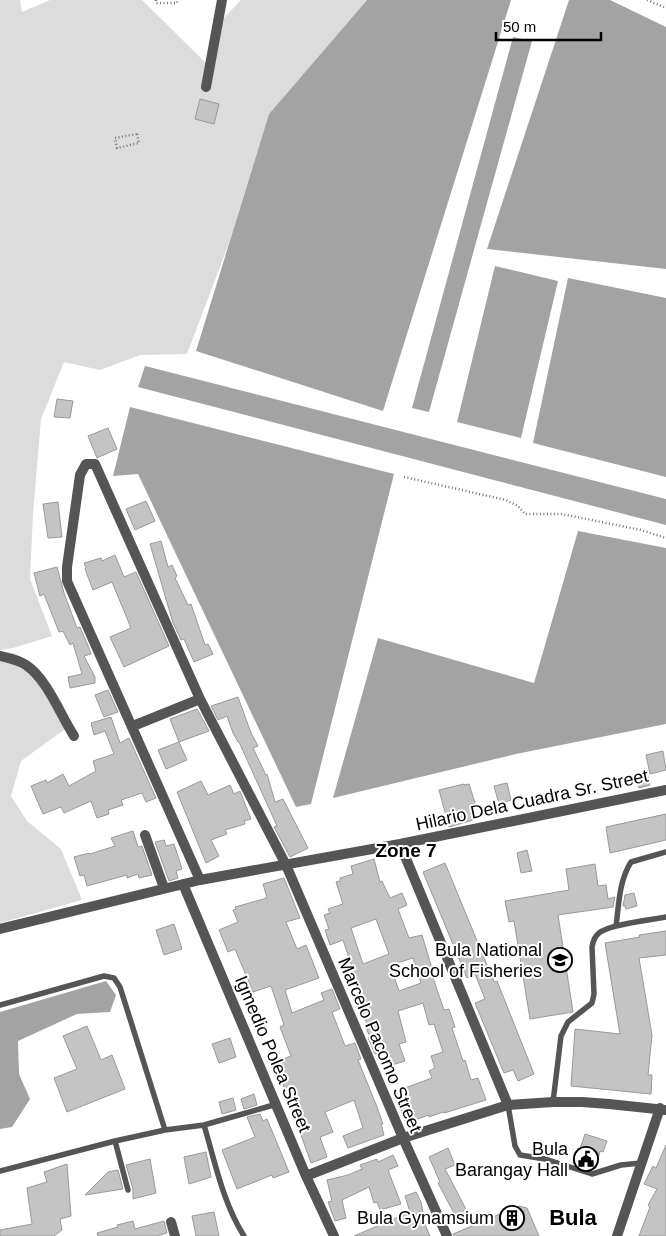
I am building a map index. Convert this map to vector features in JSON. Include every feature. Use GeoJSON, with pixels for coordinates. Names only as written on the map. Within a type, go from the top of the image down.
{"type":"FeatureCollection","features":[{"type":"Feature","properties":{"kind":"street"},"geometry":{"type":"LineString","coordinates":[[206,87],[222,0]]}},
{"type":"Feature","properties":{"kind":"street","name":"Marcelo Pacomo Street"},"geometry":{"type":"LineString","coordinates":[[133,726],[68,581],[67,567],[80,475],[86,464],[95,464],[200,699],[286,865],[447,1236]]}},
{"type":"Feature","properties":{"kind":"street"},"geometry":{"type":"LineString","coordinates":[[0,656],[26,665],[38,676],[74,736]]}},
{"type":"Feature","properties":{"kind":"street"},"geometry":{"type":"LineString","coordinates":[[200,699],[133,726],[200,880]]}},
{"type":"Feature","properties":{"kind":"street","name":"Hilario Dela Cuadra Sr. Street"},"geometry":{"type":"LineString","coordinates":[[0,929],[200,880],[400,844],[666,790]]}},
{"type":"Feature","properties":{"kind":"street"},"geometry":{"type":"LineString","coordinates":[[145,835],[164,888]]}},
{"type":"Feature","properties":{"kind":"street"},"geometry":{"type":"LineString","coordinates":[[400,844],[508,1106]]}},
{"type":"Feature","properties":{"kind":"street","name":"Igmedio Polea Street"},"geometry":{"type":"LineString","coordinates":[[183,884],[306,1176],[334,1236]]}},
{"type":"Feature","properties":{"kind":"street"},"geometry":{"type":"LineString","coordinates":[[306,1176],[403,1138],[508,1106],[553,1102],[609,1104],[663,1109],[641,1163],[621,1235]]}},
{"type":"Feature","properties":{"kind":"street"},"geometry":{"type":"LineString","coordinates":[[171,1222],[175,1236]]}},
{"type":"Feature","properties":{"kind":"lane"},"geometry":{"type":"LineString","coordinates":[[616,926],[619,896],[624,873],[631,862],[666,852]]}},
{"type":"Feature","properties":{"kind":"lane"},"geometry":{"type":"LineString","coordinates":[[553,1102],[561,1036],[568,1022],[592,1003],[594,994],[593,940],[602,931],[616,926],[666,917]]}},
{"type":"Feature","properties":{"kind":"lane"},"geometry":{"type":"LineString","coordinates":[[0,1005],[104,976],[114,978],[120,987],[165,1130]]}},
{"type":"Feature","properties":{"kind":"lane"},"geometry":{"type":"LineString","coordinates":[[0,1170],[115,1141],[204,1124],[277,1104]]}},
{"type":"Feature","properties":{"kind":"lane"},"geometry":{"type":"LineString","coordinates":[[508,1106],[514,1146],[520,1155],[545,1159],[592,1174],[621,1164],[641,1163]]}},
{"type":"Feature","properties":{"kind":"lane"},"geometry":{"type":"LineString","coordinates":[[204,1124],[222,1187],[244,1236]]}},
{"type":"Feature","properties":{"kind":"lane"},"geometry":{"type":"LineString","coordinates":[[115,1141],[128,1190]]}},
{"type":"Feature","properties":{"kind":"path"},"geometry":{"type":"LineString","coordinates":[[156,0],[156,3],[177,3],[177,0]]}},
{"type":"Feature","properties":{"kind":"path"},"geometry":{"type":"LineString","coordinates":[[647,0],[666,8]]}},
{"type":"Feature","properties":{"kind":"path"},"geometry":{"type":"LineString","coordinates":[[137,134],[139,143],[117,148],[115,138],[137,134]]}},
{"type":"Feature","properties":{"kind":"path"},"geometry":{"type":"LineString","coordinates":[[404,477],[506,500],[518,506],[525,514],[562,514],[641,530],[666,538]]}},
{"type":"Feature","properties":{"kind":"shaded area"},"geometry":{"type":"Polygon","coordinates":[[[0,0],[20,0],[22,12],[50,0],[142,0],[209,66],[218,24],[241,0],[367,0],[269,114],[229,243],[187,354],[140,355],[100,370],[64,362],[41,419],[30,579],[52,636],[0,650],[0,0]]]}},
{"type":"Feature","properties":{"kind":"shaded area"},"geometry":{"type":"Polygon","coordinates":[[[367,0],[511,0],[383,411],[196,351],[269,114],[367,0]]]}},
{"type":"Feature","properties":{"kind":"shaded area"},"geometry":{"type":"Polygon","coordinates":[[[569,0],[610,0],[666,27],[666,269],[487,249],[569,0]]]}},
{"type":"Feature","properties":{"kind":"shaded area"},"geometry":{"type":"Polygon","coordinates":[[[513,37],[532,41],[429,412],[412,408],[513,37]]]}},
{"type":"Feature","properties":{"kind":"shaded area"},"geometry":{"type":"Polygon","coordinates":[[[495,266],[558,281],[521,438],[457,422],[495,266]]]}},
{"type":"Feature","properties":{"kind":"shaded area"},"geometry":{"type":"Polygon","coordinates":[[[568,278],[666,298],[666,477],[533,443],[568,278]]]}},
{"type":"Feature","properties":{"kind":"shaded area"},"geometry":{"type":"Polygon","coordinates":[[[145,366],[666,499],[666,525],[138,387],[145,366]]]}},
{"type":"Feature","properties":{"kind":"shaded area"},"geometry":{"type":"Polygon","coordinates":[[[130,407],[394,474],[311,804],[296,807],[138,474],[113,476],[130,407]]]}},
{"type":"Feature","properties":{"kind":"shaded area"},"geometry":{"type":"Polygon","coordinates":[[[578,531],[666,548],[666,724],[516,754],[333,798],[378,638],[534,683],[578,531]]]}},
{"type":"Feature","properties":{"kind":"shaded area"},"geometry":{"type":"Polygon","coordinates":[[[14,653],[42,673],[61,718],[72,724],[21,761],[11,796],[27,821],[61,849],[82,900],[0,923],[0,654],[14,653]]]}},
{"type":"Feature","properties":{"kind":"shaded area"},"geometry":{"type":"Polygon","coordinates":[[[106,981],[116,995],[110,1012],[77,1014],[18,1041],[19,1074],[30,1099],[12,1127],[0,1129],[0,1012],[106,981]]]}},
{"type":"Feature","properties":{"kind":"building"},"geometry":{"type":"Polygon","coordinates":[[[200,99],[219,104],[214,124],[195,119],[200,99]]]}},
{"type":"Feature","properties":{"kind":"building"},"geometry":{"type":"Polygon","coordinates":[[[57,399],[73,401],[70,418],[54,417],[57,399]]]}},
{"type":"Feature","properties":{"kind":"building"},"geometry":{"type":"Polygon","coordinates":[[[108,428],[117,449],[97,458],[88,436],[108,428]]]}},
{"type":"Feature","properties":{"kind":"building"},"geometry":{"type":"Polygon","coordinates":[[[146,501],[155,521],[135,530],[126,509],[146,501]]]}},
{"type":"Feature","properties":{"kind":"building"},"geometry":{"type":"Polygon","coordinates":[[[58,502],[62,537],[48,538],[43,504],[58,502]]]}},
{"type":"Feature","properties":{"kind":"building"},"geometry":{"type":"Polygon","coordinates":[[[161,541],[168,567],[172,565],[177,576],[175,578],[188,605],[191,604],[205,645],[208,644],[213,654],[194,662],[184,639],[181,640],[173,623],[150,544],[161,541]]]}},
{"type":"Feature","properties":{"kind":"building"},"geometry":{"type":"Polygon","coordinates":[[[115,555],[124,577],[136,572],[169,646],[124,667],[110,637],[131,628],[112,582],[93,590],[84,563],[101,558],[102,561],[115,555]]]}},
{"type":"Feature","properties":{"kind":"building"},"geometry":{"type":"Polygon","coordinates":[[[57,567],[77,628],[80,627],[91,654],[84,656],[95,677],[95,683],[70,688],[68,677],[82,674],[73,643],[70,645],[63,631],[59,632],[44,594],[40,596],[34,573],[57,567]]]}},
{"type":"Feature","properties":{"kind":"building"},"geometry":{"type":"Polygon","coordinates":[[[108,690],[118,712],[104,717],[95,695],[108,690]]]}},
{"type":"Feature","properties":{"kind":"building"},"geometry":{"type":"Polygon","coordinates":[[[238,697],[251,733],[258,746],[253,748],[267,774],[275,802],[283,799],[308,848],[290,857],[274,827],[277,826],[239,742],[233,733],[227,716],[218,720],[211,706],[238,697]]]}},
{"type":"Feature","properties":{"kind":"building"},"geometry":{"type":"Polygon","coordinates":[[[197,709],[209,731],[179,742],[170,719],[197,709]]]}},
{"type":"Feature","properties":{"kind":"building"},"geometry":{"type":"Polygon","coordinates":[[[111,717],[120,743],[129,738],[156,798],[146,802],[142,793],[121,800],[123,805],[108,810],[109,814],[97,818],[91,801],[64,813],[61,807],[43,814],[31,786],[46,780],[47,783],[63,774],[69,786],[96,771],[93,761],[114,754],[105,731],[94,735],[91,723],[111,717]]]}},
{"type":"Feature","properties":{"kind":"building"},"geometry":{"type":"Polygon","coordinates":[[[179,742],[187,760],[166,769],[158,750],[179,742]]]}},
{"type":"Feature","properties":{"kind":"building"},"geometry":{"type":"Polygon","coordinates":[[[663,751],[666,770],[650,774],[646,755],[663,751]]]}},
{"type":"Feature","properties":{"kind":"building"},"geometry":{"type":"Polygon","coordinates":[[[647,773],[650,785],[639,788],[636,776],[647,773]]]}},
{"type":"Feature","properties":{"kind":"building"},"geometry":{"type":"Polygon","coordinates":[[[201,781],[208,795],[230,785],[234,794],[240,791],[251,819],[244,821],[245,824],[225,830],[227,834],[211,840],[219,856],[206,863],[177,792],[201,781]]]}},
{"type":"Feature","properties":{"kind":"building"},"geometry":{"type":"Polygon","coordinates":[[[507,783],[511,800],[499,804],[494,786],[507,783]]]}},
{"type":"Feature","properties":{"kind":"building"},"geometry":{"type":"Polygon","coordinates":[[[469,784],[475,803],[469,805],[473,820],[449,827],[439,790],[469,784]]]}},
{"type":"Feature","properties":{"kind":"building"},"geometry":{"type":"Polygon","coordinates":[[[666,814],[666,840],[610,853],[606,827],[666,814]]]}},
{"type":"Feature","properties":{"kind":"building"},"geometry":{"type":"Polygon","coordinates":[[[133,831],[138,847],[142,846],[152,875],[139,878],[138,874],[127,878],[127,875],[87,886],[84,875],[80,876],[74,857],[115,846],[111,838],[133,831]]]}},
{"type":"Feature","properties":{"kind":"building"},"geometry":{"type":"Polygon","coordinates":[[[164,840],[166,846],[174,844],[182,869],[176,871],[178,878],[169,881],[155,842],[164,840]]]}},
{"type":"Feature","properties":{"kind":"building"},"geometry":{"type":"Polygon","coordinates":[[[527,850],[532,871],[521,873],[517,853],[527,850]]]}},
{"type":"Feature","properties":{"kind":"building"},"geometry":{"type":"Polygon","coordinates":[[[374,859],[380,882],[382,881],[390,898],[402,893],[407,905],[398,909],[409,938],[422,935],[434,975],[432,975],[444,1010],[449,1009],[455,1027],[452,1028],[463,1061],[465,1060],[471,1080],[478,1078],[486,1100],[406,1123],[394,1092],[432,1078],[429,1071],[435,1068],[431,1056],[443,1052],[434,1024],[429,1025],[423,1003],[398,1011],[406,1042],[399,1044],[405,1061],[392,1065],[387,1050],[375,1054],[368,1038],[370,1037],[366,1028],[368,1027],[360,1004],[364,1002],[343,940],[330,945],[325,930],[329,929],[324,915],[330,913],[328,909],[343,904],[336,882],[340,881],[340,878],[353,874],[351,866],[374,859]],[[376,919],[351,928],[363,964],[389,954],[376,919]],[[413,958],[390,965],[399,991],[421,983],[413,958]]]}},
{"type":"Feature","properties":{"kind":"building"},"geometry":{"type":"Polygon","coordinates":[[[445,863],[494,982],[497,981],[534,1074],[518,1081],[513,1070],[504,1073],[475,1003],[485,999],[475,974],[467,978],[423,872],[445,863]]]}},
{"type":"Feature","properties":{"kind":"building"},"geometry":{"type":"Polygon","coordinates":[[[595,864],[598,886],[606,885],[608,899],[615,897],[613,907],[558,915],[573,1012],[530,1019],[514,921],[509,922],[505,901],[569,890],[566,869],[595,864]]]}},
{"type":"Feature","properties":{"kind":"building"},"geometry":{"type":"Polygon","coordinates":[[[284,878],[300,918],[286,922],[297,949],[306,945],[319,978],[285,990],[292,1013],[324,1000],[321,993],[332,989],[340,1009],[332,1012],[345,1046],[355,1043],[361,1059],[358,1060],[383,1124],[381,1124],[384,1135],[348,1148],[343,1136],[363,1128],[354,1100],[325,1112],[333,1132],[320,1137],[327,1157],[311,1163],[275,1062],[291,1056],[280,1027],[284,1025],[271,986],[253,992],[235,949],[228,952],[219,930],[238,922],[233,910],[236,909],[235,907],[267,898],[263,884],[284,878]]]}},
{"type":"Feature","properties":{"kind":"building"},"geometry":{"type":"Polygon","coordinates":[[[634,893],[637,906],[626,909],[623,906],[625,895],[634,893]]]}},
{"type":"Feature","properties":{"kind":"building"},"geometry":{"type":"Polygon","coordinates":[[[174,924],[182,949],[164,955],[156,930],[174,924]]]}},
{"type":"Feature","properties":{"kind":"building"},"geometry":{"type":"Polygon","coordinates":[[[666,931],[666,955],[639,958],[652,1035],[648,1075],[652,1075],[651,1094],[571,1086],[575,1029],[620,1034],[605,943],[666,931]]]}},
{"type":"Feature","properties":{"kind":"building"},"geometry":{"type":"Polygon","coordinates":[[[87,1026],[101,1060],[112,1055],[125,1089],[67,1112],[54,1078],[77,1069],[63,1036],[87,1026]]]}},
{"type":"Feature","properties":{"kind":"building"},"geometry":{"type":"Polygon","coordinates":[[[230,1038],[236,1057],[219,1063],[212,1044],[230,1038]]]}},
{"type":"Feature","properties":{"kind":"building"},"geometry":{"type":"Polygon","coordinates":[[[254,1094],[257,1105],[244,1109],[241,1099],[254,1094]]]}},
{"type":"Feature","properties":{"kind":"building"},"geometry":{"type":"Polygon","coordinates":[[[233,1098],[236,1110],[222,1114],[219,1102],[233,1098]]]}},
{"type":"Feature","properties":{"kind":"building"},"geometry":{"type":"Polygon","coordinates":[[[260,1114],[263,1121],[267,1119],[289,1172],[273,1178],[272,1175],[237,1189],[222,1150],[255,1137],[247,1117],[260,1114]]]}},
{"type":"Feature","properties":{"kind":"building"},"geometry":{"type":"Polygon","coordinates":[[[585,1134],[607,1141],[603,1152],[600,1151],[596,1168],[593,1169],[573,1163],[585,1134]]]}},
{"type":"Feature","properties":{"kind":"building"},"geometry":{"type":"Polygon","coordinates":[[[666,1145],[666,1236],[639,1236],[650,1207],[648,1205],[657,1189],[644,1184],[653,1166],[656,1168],[666,1145]]]}},
{"type":"Feature","properties":{"kind":"building"},"geometry":{"type":"Polygon","coordinates":[[[448,1148],[455,1165],[445,1169],[467,1211],[456,1217],[438,1183],[440,1182],[429,1157],[448,1148]]]}},
{"type":"Feature","properties":{"kind":"building"},"geometry":{"type":"Polygon","coordinates":[[[206,1152],[211,1177],[189,1184],[184,1157],[206,1152]]]}},
{"type":"Feature","properties":{"kind":"building"},"geometry":{"type":"Polygon","coordinates":[[[393,1155],[398,1166],[388,1170],[401,1204],[380,1210],[377,1202],[374,1203],[369,1187],[342,1200],[346,1218],[335,1221],[328,1202],[332,1201],[327,1180],[348,1175],[362,1169],[360,1165],[377,1159],[378,1162],[393,1155]]]}},
{"type":"Feature","properties":{"kind":"building"},"geometry":{"type":"Polygon","coordinates":[[[150,1159],[156,1193],[133,1199],[133,1189],[126,1165],[150,1159]]]}},
{"type":"Feature","properties":{"kind":"building"},"geometry":{"type":"Polygon","coordinates":[[[67,1164],[71,1216],[60,1219],[62,1230],[54,1236],[0,1236],[0,1230],[32,1224],[27,1188],[47,1182],[44,1172],[67,1164]]]}},
{"type":"Feature","properties":{"kind":"building"},"geometry":{"type":"Polygon","coordinates":[[[118,1170],[123,1189],[85,1195],[108,1172],[118,1170]]]}},
{"type":"Feature","properties":{"kind":"building"},"geometry":{"type":"Polygon","coordinates":[[[416,1192],[421,1202],[426,1227],[430,1236],[354,1236],[410,1212],[405,1196],[416,1192]]]}},
{"type":"Feature","properties":{"kind":"building","name":"Bula Gynamsium"},"geometry":{"type":"Polygon","coordinates":[[[519,1206],[527,1208],[539,1236],[454,1236],[453,1234],[519,1206]]]}},
{"type":"Feature","properties":{"kind":"building"},"geometry":{"type":"Polygon","coordinates":[[[214,1212],[219,1236],[196,1236],[192,1216],[214,1212]]]}},
{"type":"Feature","properties":{"kind":"building"},"geometry":{"type":"Polygon","coordinates":[[[133,1221],[135,1229],[164,1221],[167,1233],[156,1236],[98,1236],[97,1233],[133,1221]]]}},
{"type":"Feature","properties":{"kind":"place","name":"Bula National School of Fisheries"},"geometry":{"type":"Point","coordinates":[560,960]}},
{"type":"Feature","properties":{"kind":"place","name":"Bula Barangay Hall"},"geometry":{"type":"Point","coordinates":[586,1159]}},
{"type":"Feature","properties":{"kind":"place","name":"Bula Gynamsium"},"geometry":{"type":"Point","coordinates":[512,1218]}},
{"type":"Feature","properties":{"kind":"district","name":"Zone 7"},"geometry":{"type":"Point","coordinates":[406,850]}},
{"type":"Feature","properties":{"kind":"district","name":"Bula"},"geometry":{"type":"Point","coordinates":[573,1217]}}]}
